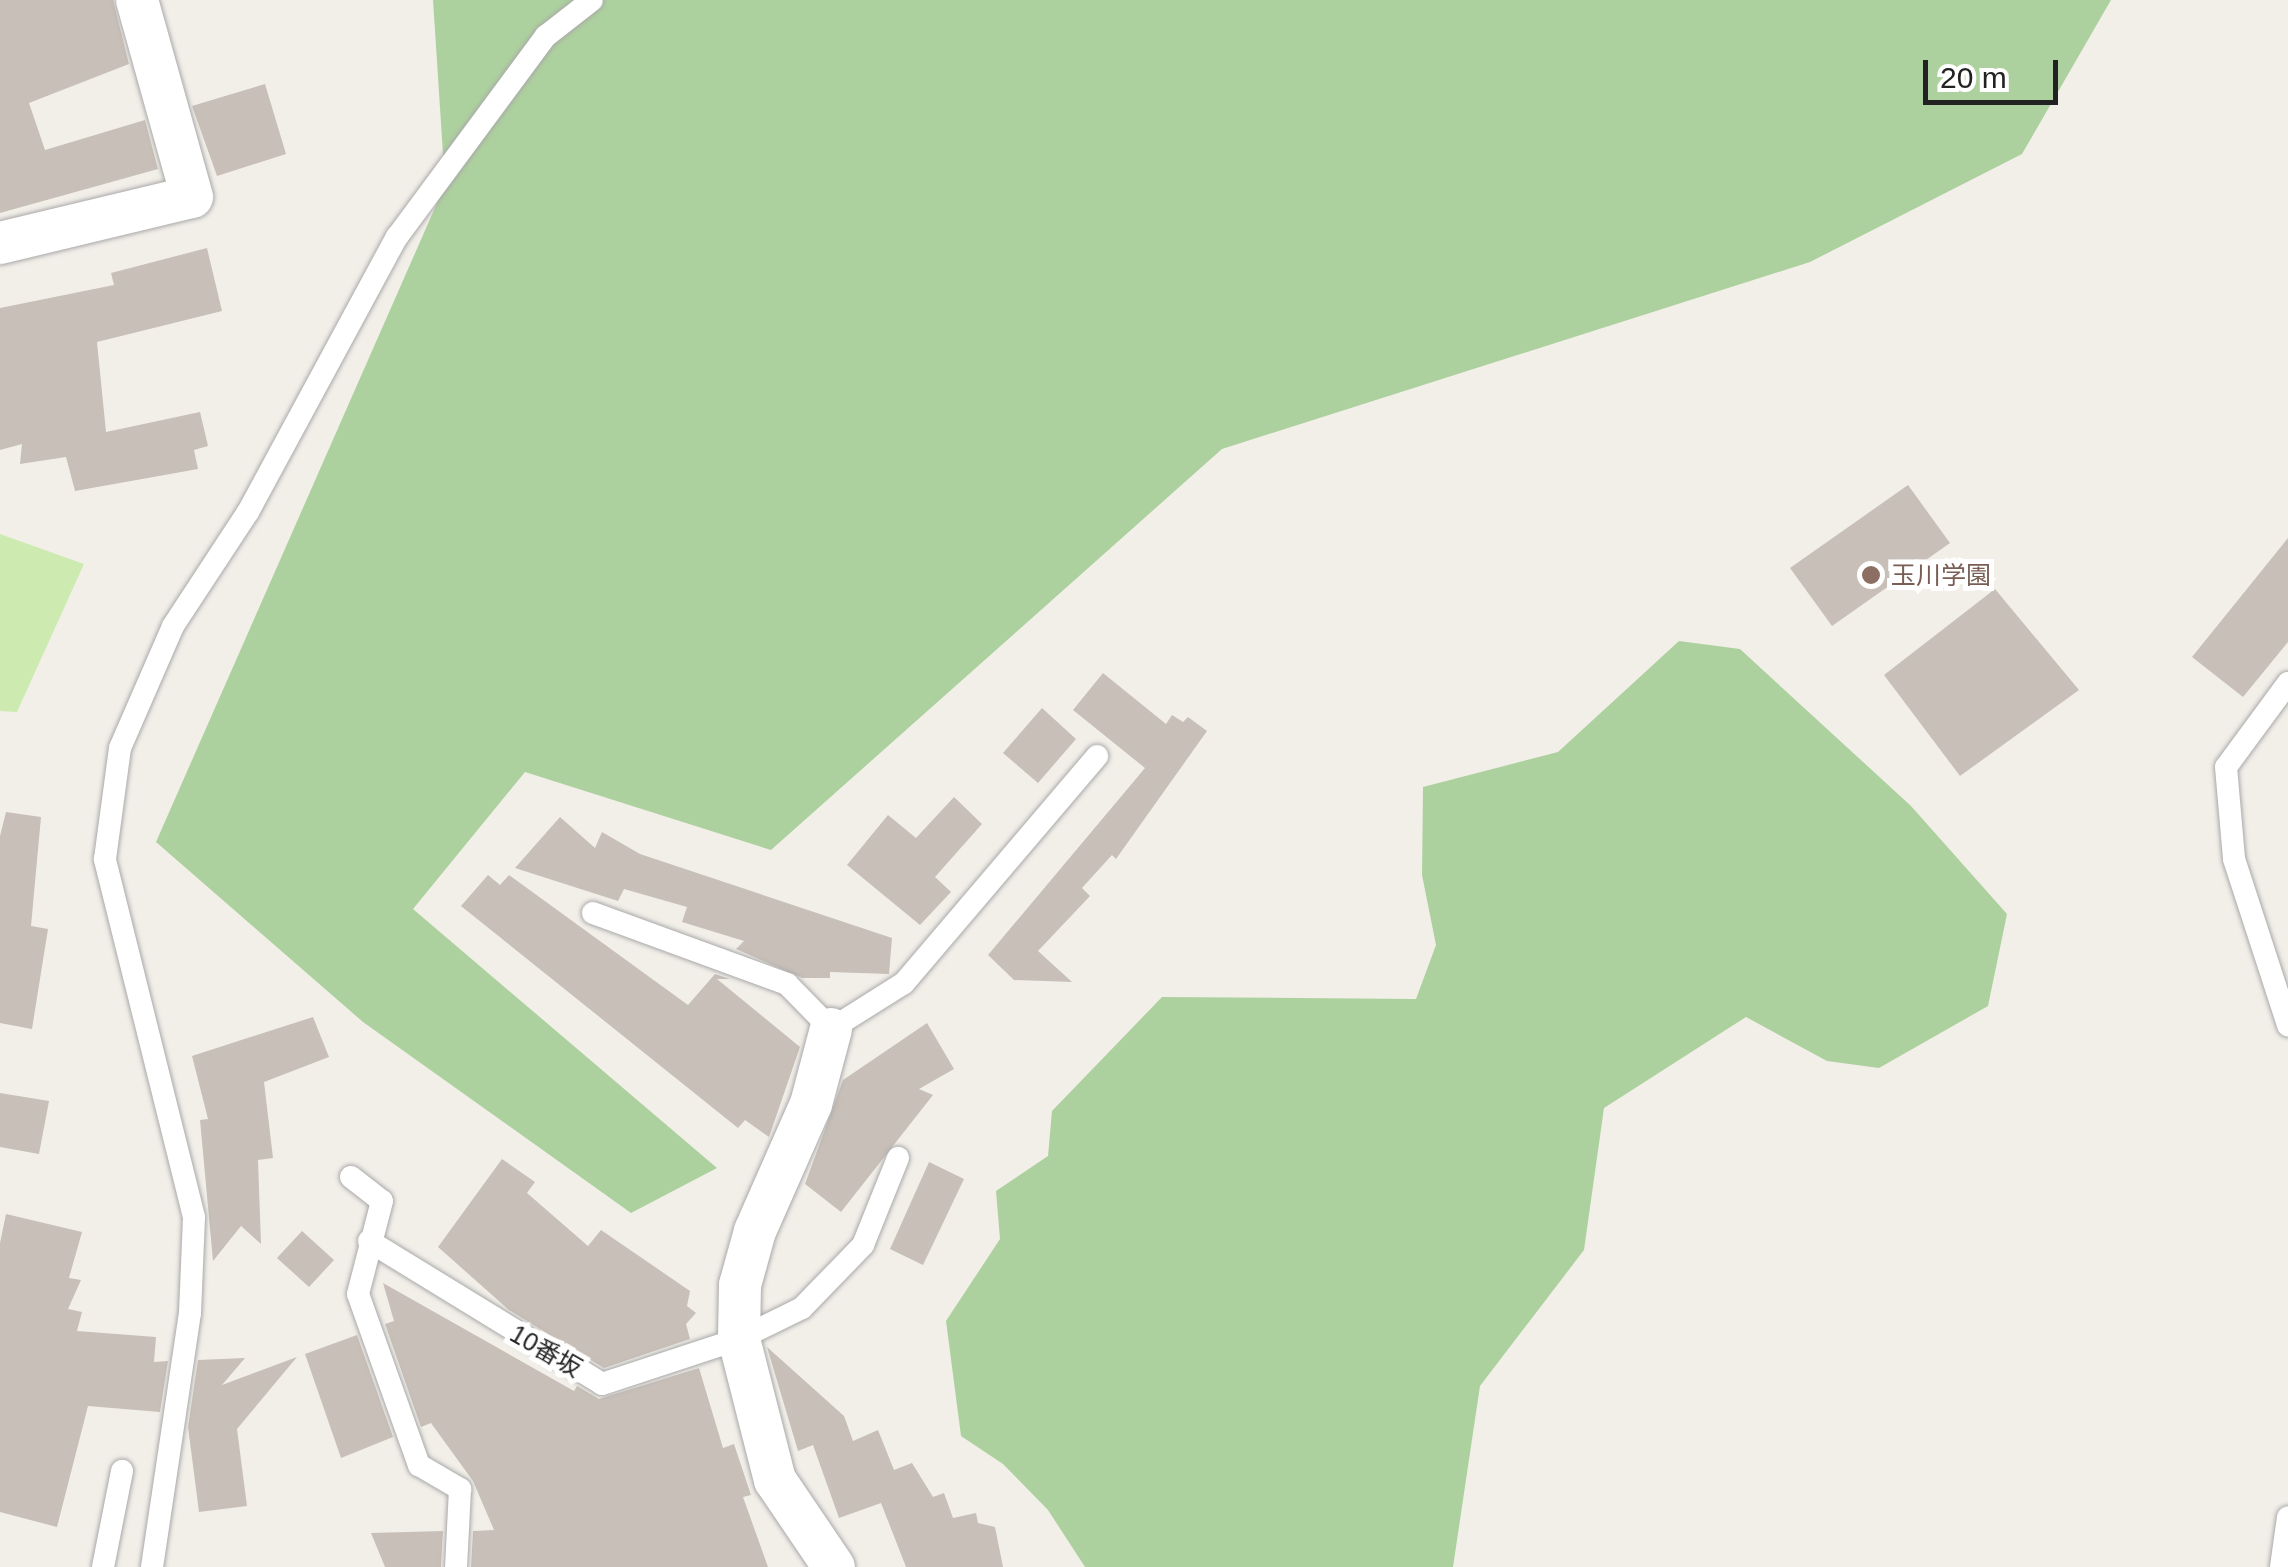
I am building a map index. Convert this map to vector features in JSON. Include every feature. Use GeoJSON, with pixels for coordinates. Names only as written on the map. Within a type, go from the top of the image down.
{"type":"FeatureCollection","features":[{"type":"Feature","properties":{"kind":"street"},"geometry":{"type":"LineString","coordinates":[[0,244],[192,198],[136,0]]}},
{"type":"Feature","properties":{"kind":"street"},"geometry":{"type":"LineString","coordinates":[[831,1029],[811,1104],[756,1232],[740,1285],[739,1339],[775,1480],[834,1567]]}},
{"type":"Feature","properties":{"kind":"lane"},"geometry":{"type":"LineString","coordinates":[[152,1567],[190,1313],[194,1217],[105,860],[120,748],[173,626],[248,512],[398,236],[546,36],[592,0]]}},
{"type":"Feature","properties":{"kind":"lane"},"geometry":{"type":"LineString","coordinates":[[2288,683],[2226,768],[2234,859],[2288,1025]]}},
{"type":"Feature","properties":{"kind":"lane"},"geometry":{"type":"LineString","coordinates":[[593,913],[786,984],[831,1029],[904,984],[1097,756]]}},
{"type":"Feature","properties":{"kind":"lane","name":"10番坂"},"geometry":{"type":"LineString","coordinates":[[368,1241],[602,1384],[739,1339],[802,1308],[863,1245],[898,1158]]}},
{"type":"Feature","properties":{"kind":"lane"},"geometry":{"type":"LineString","coordinates":[[351,1178],[382,1201],[368,1241],[358,1294],[418,1466],[460,1489],[456,1567]]}},
{"type":"Feature","properties":{"kind":"lane"},"geometry":{"type":"LineString","coordinates":[[103,1567],[122,1470]]}},
{"type":"Feature","properties":{"kind":"lane"},"geometry":{"type":"LineString","coordinates":[[2281,1567],[2288,1518]]}},
{"type":"Feature","properties":{"kind":"green space"},"geometry":{"type":"Polygon","coordinates":[[[433,0],[2111,0],[2022,154],[1810,262],[1222,449],[771,850],[525,772],[413,909],[717,1168],[631,1213],[363,1022],[156,842],[445,185],[433,0]]]}},
{"type":"Feature","properties":{"kind":"green space"},"geometry":{"type":"Polygon","coordinates":[[[0,534],[84,564],[17,712],[0,711],[0,534]]]}},
{"type":"Feature","properties":{"kind":"green space"},"geometry":{"type":"Polygon","coordinates":[[[1679,641],[1740,649],[1911,806],[2007,914],[1988,1006],[1879,1068],[1827,1061],[1746,1017],[1604,1108],[1584,1250],[1480,1386],[1453,1567],[1085,1567],[1048,1510],[1003,1464],[961,1436],[946,1321],[1000,1239],[996,1191],[1048,1156],[1052,1111],[1162,997],[1416,999],[1436,945],[1422,875],[1423,787],[1558,752],[1679,641]]]}},
{"type":"Feature","properties":{"kind":"building"},"geometry":{"type":"Polygon","coordinates":[[[0,0],[113,0],[129,64],[29,103],[45,150],[145,120],[158,169],[0,213],[0,0]]]}},
{"type":"Feature","properties":{"kind":"building"},"geometry":{"type":"Polygon","coordinates":[[[265,84],[286,154],[217,176],[192,106],[265,84]]]}},
{"type":"Feature","properties":{"kind":"building"},"geometry":{"type":"Polygon","coordinates":[[[207,248],[222,311],[97,342],[106,432],[200,412],[208,446],[194,450],[198,469],[75,491],[66,457],[20,464],[22,444],[0,450],[0,308],[114,285],[111,273],[207,248]]]}},
{"type":"Feature","properties":{"kind":"building"},"geometry":{"type":"Polygon","coordinates":[[[1908,485],[1950,543],[1832,626],[1790,568],[1908,485]]]}},
{"type":"Feature","properties":{"kind":"building"},"geometry":{"type":"Polygon","coordinates":[[[2288,538],[2288,642],[2243,697],[2192,657],[2288,538]]]}},
{"type":"Feature","properties":{"kind":"building"},"geometry":{"type":"Polygon","coordinates":[[[1995,589],[2079,690],[1960,776],[1884,675],[1995,589]]]}},
{"type":"Feature","properties":{"kind":"building"},"geometry":{"type":"Polygon","coordinates":[[[1103,673],[1166,724],[1172,715],[1183,722],[1188,717],[1207,731],[1116,859],[1112,855],[1082,888],[1090,896],[1038,951],[1072,982],[1014,980],[988,955],[1145,768],[1073,710],[1103,673]]]}},
{"type":"Feature","properties":{"kind":"building"},"geometry":{"type":"Polygon","coordinates":[[[1042,708],[1076,739],[1038,783],[1003,753],[1042,708]]]}},
{"type":"Feature","properties":{"kind":"building"},"geometry":{"type":"Polygon","coordinates":[[[954,797],[982,824],[935,877],[951,892],[920,925],[847,865],[888,815],[916,838],[954,797]]]}},
{"type":"Feature","properties":{"kind":"building"},"geometry":{"type":"Polygon","coordinates":[[[6,812],[41,817],[31,926],[48,929],[32,1029],[0,1023],[0,836],[6,812]]]}},
{"type":"Feature","properties":{"kind":"building"},"geometry":{"type":"Polygon","coordinates":[[[560,817],[595,848],[602,832],[640,854],[892,938],[889,974],[830,972],[830,978],[802,978],[736,949],[744,941],[682,922],[687,907],[624,889],[618,901],[515,868],[560,817]]]}},
{"type":"Feature","properties":{"kind":"building"},"geometry":{"type":"Polygon","coordinates":[[[488,875],[500,885],[509,875],[688,1005],[715,974],[730,979],[717,979],[800,1047],[769,1137],[745,1120],[738,1128],[461,906],[488,875]]]}},
{"type":"Feature","properties":{"kind":"building"},"geometry":{"type":"Polygon","coordinates":[[[313,1017],[329,1057],[264,1082],[273,1158],[258,1160],[261,1244],[241,1226],[213,1261],[200,1120],[208,1119],[192,1056],[313,1017]]]}},
{"type":"Feature","properties":{"kind":"building"},"geometry":{"type":"Polygon","coordinates":[[[927,1023],[954,1069],[919,1089],[933,1095],[841,1212],[805,1184],[843,1080],[927,1023]]]}},
{"type":"Feature","properties":{"kind":"building"},"geometry":{"type":"Polygon","coordinates":[[[0,1093],[49,1101],[39,1154],[0,1147],[0,1093]]]}},
{"type":"Feature","properties":{"kind":"building"},"geometry":{"type":"Polygon","coordinates":[[[502,1159],[535,1182],[527,1193],[588,1246],[601,1230],[690,1291],[687,1306],[696,1313],[686,1324],[690,1339],[604,1368],[509,1310],[438,1247],[502,1159]]]}},
{"type":"Feature","properties":{"kind":"building"},"geometry":{"type":"Polygon","coordinates":[[[929,1162],[964,1179],[923,1265],[890,1249],[929,1162]]]}},
{"type":"Feature","properties":{"kind":"building"},"geometry":{"type":"Polygon","coordinates":[[[6,1214],[82,1232],[69,1278],[81,1280],[68,1309],[82,1312],[77,1331],[156,1337],[154,1362],[168,1361],[160,1412],[88,1406],[57,1527],[0,1512],[0,1243],[6,1214]]]}},
{"type":"Feature","properties":{"kind":"building"},"geometry":{"type":"Polygon","coordinates":[[[302,1231],[334,1260],[309,1287],[277,1258],[302,1231]]]}},
{"type":"Feature","properties":{"kind":"building"},"geometry":{"type":"Polygon","coordinates":[[[383,1283],[574,1391],[577,1386],[599,1399],[699,1368],[723,1448],[734,1444],[751,1495],[743,1497],[768,1567],[471,1567],[473,1531],[494,1530],[473,1481],[431,1423],[421,1427],[385,1324],[394,1321],[383,1283]]]}},
{"type":"Feature","properties":{"kind":"building"},"geometry":{"type":"Polygon","coordinates":[[[357,1335],[393,1437],[341,1458],[305,1354],[357,1335]]]}},
{"type":"Feature","properties":{"kind":"building"},"geometry":{"type":"Polygon","coordinates":[[[767,1347],[844,1416],[853,1441],[878,1430],[894,1470],[912,1463],[933,1497],[944,1493],[953,1518],[976,1513],[978,1523],[995,1527],[1003,1567],[906,1567],[881,1503],[839,1518],[813,1445],[798,1451],[767,1347]]]}},
{"type":"Feature","properties":{"kind":"building"},"geometry":{"type":"Polygon","coordinates":[[[297,1357],[237,1429],[247,1506],[199,1512],[188,1427],[198,1360],[245,1358],[222,1385],[297,1357]]]}},
{"type":"Feature","properties":{"kind":"building"},"geometry":{"type":"Polygon","coordinates":[[[443,1531],[441,1567],[385,1567],[371,1533],[443,1531]]]}},
{"type":"Feature","properties":{"kind":"place","name":"玉川学園"},"geometry":{"type":"Point","coordinates":[1871,575]}}]}
